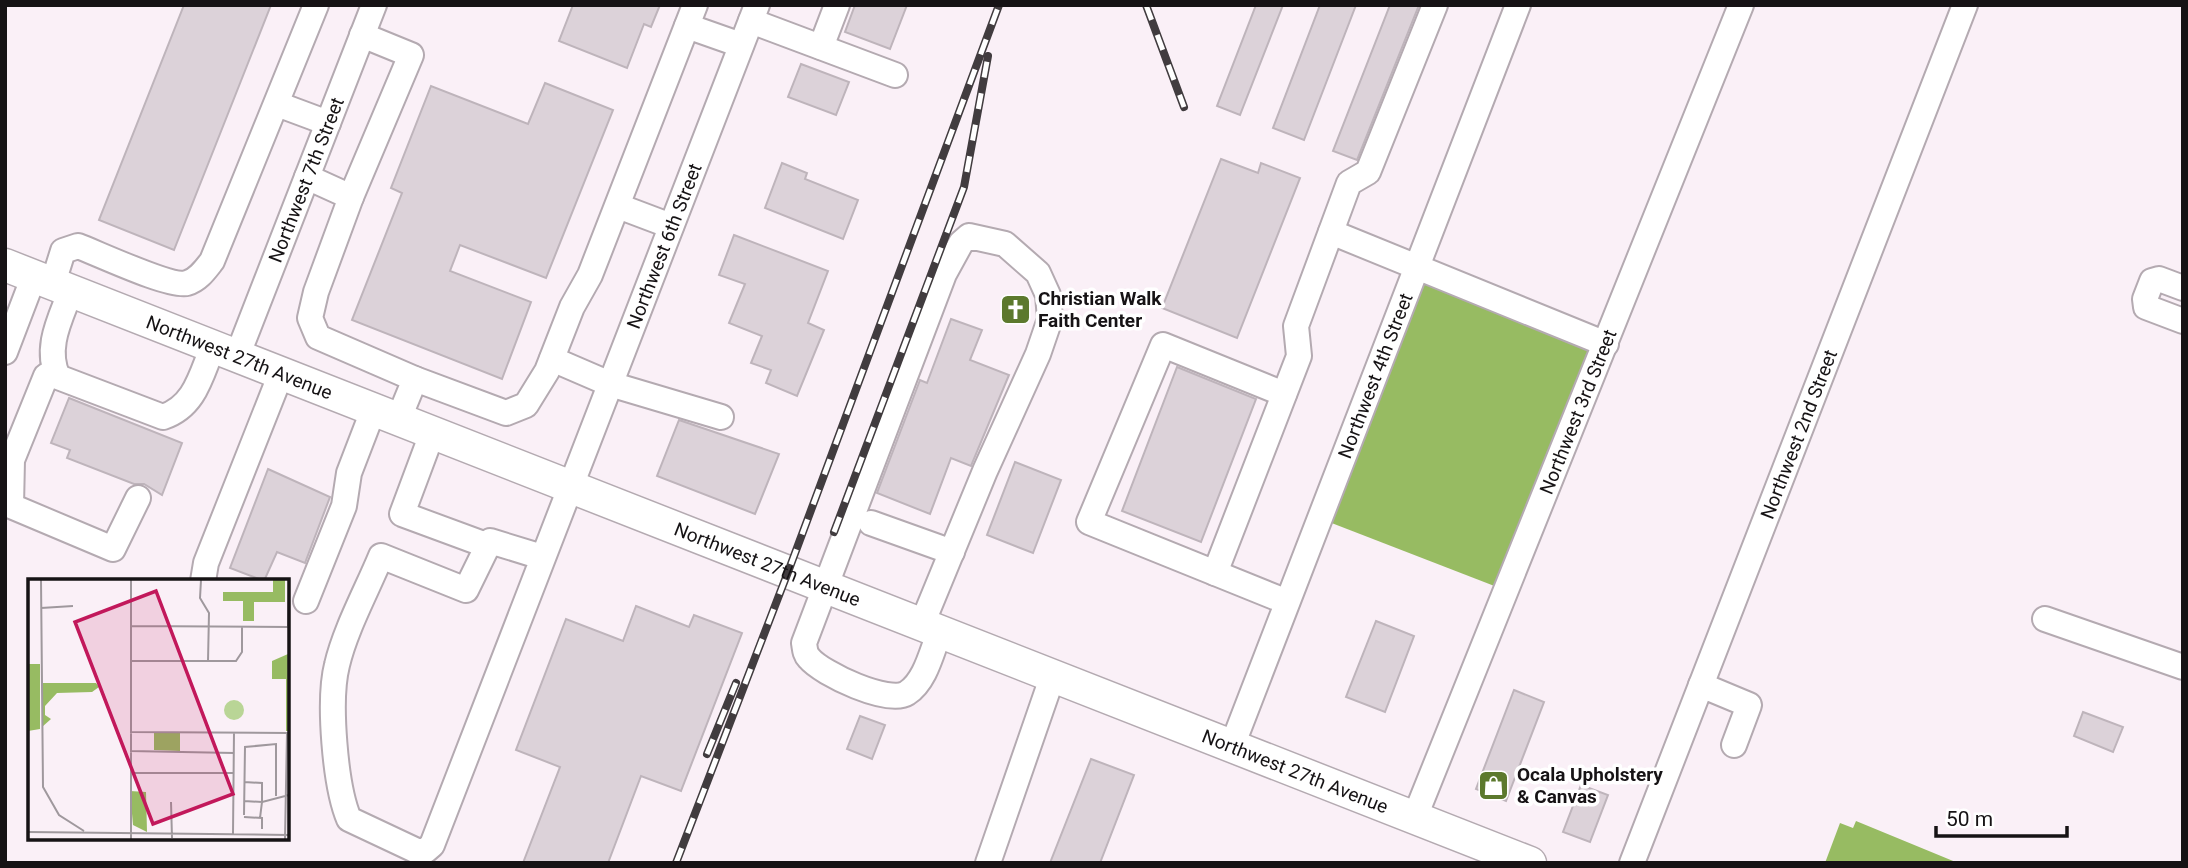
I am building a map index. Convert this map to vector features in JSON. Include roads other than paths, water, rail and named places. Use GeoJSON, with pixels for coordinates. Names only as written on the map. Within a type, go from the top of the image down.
{"type":"FeatureCollection","features":[{"type":"Feature","properties":{"kind":"main road","name":"Northwest 27th Avenue"},"geometry":{"type":"LineString","coordinates":[[5,265],[226,349],[1530,863]]}},
{"type":"Feature","properties":{"kind":"street"},"geometry":{"type":"LineString","coordinates":[[138,498],[113,549],[11,506],[12,460],[46,376],[55,371],[52,342],[53,283],[63,251],[78,246],[163,280],[184,285],[195,280],[212,261],[316,5]]}},
{"type":"Feature","properties":{"kind":"street","name":"Northwest 7th Street"},"geometry":{"type":"LineString","coordinates":[[55,371],[58,377],[163,417],[178,412],[188,404],[226,349],[307,177],[374,5]]}},
{"type":"Feature","properties":{"kind":"street"},"geometry":{"type":"LineString","coordinates":[[821,47],[837,5]]}},
{"type":"Feature","properties":{"kind":"street"},"geometry":{"type":"LineString","coordinates":[[1215,573],[1299,356],[1296,326],[1349,183],[1368,172],[1435,5]]}},
{"type":"Feature","properties":{"kind":"street","name":"Northwest 4th Street"},"geometry":{"type":"LineString","coordinates":[[1232,746],[1518,5]]}},
{"type":"Feature","properties":{"kind":"street","name":"Northwest 3rd Street"},"geometry":{"type":"LineString","coordinates":[[1414,818],[1741,5]]}},
{"type":"Feature","properties":{"kind":"street","name":"Northwest 2nd Street"},"geometry":{"type":"LineString","coordinates":[[1632,863],[1965,5]]}},
{"type":"Feature","properties":{"kind":"street"},"geometry":{"type":"LineString","coordinates":[[754,13],[821,47],[895,75]]}},
{"type":"Feature","properties":{"kind":"street","name":"Northwest 6th Street"},"geometry":{"type":"LineString","coordinates":[[486,545],[466,590],[381,556],[337,665],[333,704],[341,800],[349,818],[417,851],[425,851],[432,845],[754,13]]}},
{"type":"Feature","properties":{"kind":"street"},"geometry":{"type":"LineString","coordinates":[[362,35],[411,55],[351,197],[316,292],[310,318],[318,337],[415,379],[506,413],[526,405],[552,359],[572,307],[590,275],[618,206],[691,15],[741,44]]}},
{"type":"Feature","properties":{"kind":"street"},"geometry":{"type":"LineString","coordinates":[[277,104],[328,123]]}},
{"type":"Feature","properties":{"kind":"street"},"geometry":{"type":"LineString","coordinates":[[307,177],[351,197]]}},
{"type":"Feature","properties":{"kind":"street"},"geometry":{"type":"LineString","coordinates":[[618,206],[671,226]]}},
{"type":"Feature","properties":{"kind":"street"},"geometry":{"type":"LineString","coordinates":[[1331,232],[1606,344]]}},
{"type":"Feature","properties":{"kind":"street"},"geometry":{"type":"LineString","coordinates":[[969,236],[1005,244],[1038,273],[1048,295],[1050,319],[1038,354],[952,552],[919,682],[906,694],[892,696],[840,680],[806,655],[804,643],[944,274],[961,243],[969,236]]}},
{"type":"Feature","properties":{"kind":"street"},"geometry":{"type":"LineString","coordinates":[[2183,288],[2159,279],[2152,281],[2145,299],[2146,307],[2183,321]]}},
{"type":"Feature","properties":{"kind":"street"},"geometry":{"type":"LineString","coordinates":[[5,352],[53,283]]}},
{"type":"Feature","properties":{"kind":"street"},"geometry":{"type":"LineString","coordinates":[[1284,394],[1163,345],[1089,522],[1287,602]]}},
{"type":"Feature","properties":{"kind":"street"},"geometry":{"type":"LineString","coordinates":[[552,359],[610,384],[721,418]]}},
{"type":"Feature","properties":{"kind":"street"},"geometry":{"type":"LineString","coordinates":[[203,579],[205,564],[282,371]]}},
{"type":"Feature","properties":{"kind":"street"},"geometry":{"type":"LineString","coordinates":[[306,601],[344,506],[349,474],[386,413],[415,379]]}},
{"type":"Feature","properties":{"kind":"street"},"geometry":{"type":"LineString","coordinates":[[433,431],[402,514],[486,545],[494,541],[542,557]]}},
{"type":"Feature","properties":{"kind":"street"},"geometry":{"type":"LineString","coordinates":[[872,523],[952,552]]}},
{"type":"Feature","properties":{"kind":"street"},"geometry":{"type":"LineString","coordinates":[[2045,619],[2183,667]]}},
{"type":"Feature","properties":{"kind":"street"},"geometry":{"type":"LineString","coordinates":[[988,863],[1053,675]]}},
{"type":"Feature","properties":{"kind":"street"},"geometry":{"type":"LineString","coordinates":[[1701,685],[1749,705],[1734,745]]}},
{"type":"Feature","properties":{"kind":"railway"},"geometry":{"type":"LineString","coordinates":[[676,863],[788,572],[999,5]]}},
{"type":"Feature","properties":{"kind":"railway"},"geometry":{"type":"LineString","coordinates":[[1146,5],[1184,107]]}},
{"type":"Feature","properties":{"kind":"railway"},"geometry":{"type":"LineString","coordinates":[[834,532],[964,187],[988,56]]}},
{"type":"Feature","properties":{"kind":"railway"},"geometry":{"type":"LineString","coordinates":[[707,754],[736,683]]}},
{"type":"Feature","properties":{"kind":"place","name":"Christian Walk Faith Center"},"geometry":{"type":"Point","coordinates":[1015,309]}},
{"type":"Feature","properties":{"kind":"place","name":"Ocala Upholstery & Canvas"},"geometry":{"type":"Point","coordinates":[1494,785]}}]}
